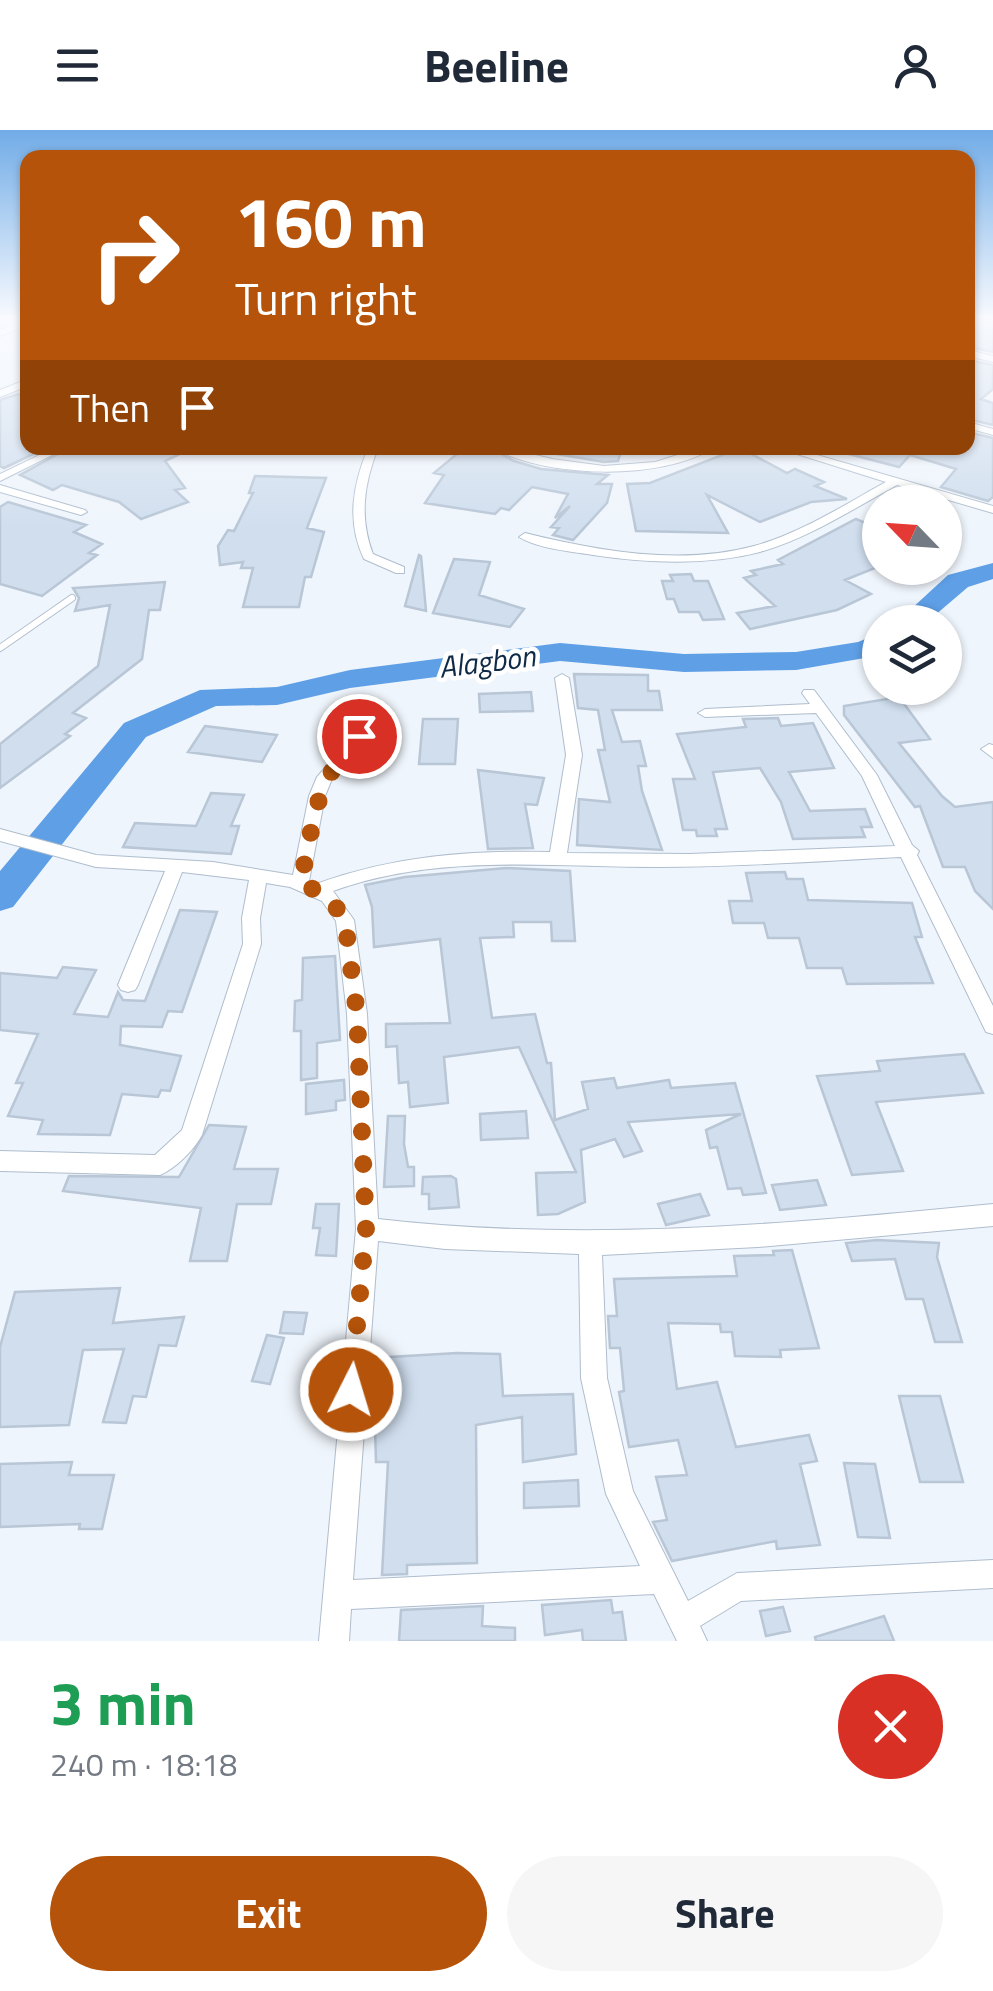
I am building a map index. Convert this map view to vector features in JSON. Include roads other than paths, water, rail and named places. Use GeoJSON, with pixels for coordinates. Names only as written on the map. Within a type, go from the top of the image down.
{"type":"FeatureCollection","features":[{"type":"Feature","properties":{"kind":"street"},"geometry":{"type":"LineString","coordinates":[[0,478],[47,455]]}},
{"type":"Feature","properties":{"kind":"street"},"geometry":{"type":"LineString","coordinates":[[370,455],[361,477],[355,514],[359,535],[368,556],[400,570]]}},
{"type":"Feature","properties":{"kind":"street"},"geometry":{"type":"LineString","coordinates":[[523,455],[569,468],[659,467],[690,455]]}},
{"type":"Feature","properties":{"kind":"street"},"geometry":{"type":"LineString","coordinates":[[807,455],[993,510]]}},
{"type":"Feature","properties":{"kind":"street"},"geometry":{"type":"LineString","coordinates":[[526,536],[584,552],[729,553],[795,534],[896,481]]}},
{"type":"Feature","properties":{"kind":"street"},"geometry":{"type":"LineString","coordinates":[[0,488],[81,512]]}},
{"type":"Feature","properties":{"kind":"street"},"geometry":{"type":"LineString","coordinates":[[558,856],[574,755],[562,678]]}},
{"type":"Feature","properties":{"kind":"street"},"geometry":{"type":"LineString","coordinates":[[809,693],[869,775],[910,851],[993,1026]]}},
{"type":"Feature","properties":{"kind":"street"},"geometry":{"type":"LineString","coordinates":[[705,713],[820,708]]}},
{"type":"Feature","properties":{"kind":"street"},"geometry":{"type":"LineString","coordinates":[[309,886],[321,787],[343,753],[374,719]]}},
{"type":"Feature","properties":{"kind":"street"},"geometry":{"type":"LineString","coordinates":[[0,835],[42,850],[96,861],[176,866],[309,886],[374,870],[510,856],[662,860],[910,851]]}},
{"type":"Feature","properties":{"kind":"street"},"geometry":{"type":"LineString","coordinates":[[128,985],[176,866]]}},
{"type":"Feature","properties":{"kind":"street"},"geometry":{"type":"LineString","coordinates":[[0,1160],[160,1165],[183,1144],[207,1096],[252,944],[251,918],[258,876]]}},
{"type":"Feature","properties":{"kind":"street"},"geometry":{"type":"LineString","coordinates":[[309,886],[345,920],[357,1014],[366,1229],[334,1641]]}},
{"type":"Feature","properties":{"kind":"street"},"geometry":{"type":"LineString","coordinates":[[366,1229],[590,1246],[762,1237],[993,1215]]}},
{"type":"Feature","properties":{"kind":"street"},"geometry":{"type":"LineString","coordinates":[[590,1246],[594,1378],[620,1494],[688,1631],[737,1587],[993,1574]]}},
{"type":"Feature","properties":{"kind":"street"},"geometry":{"type":"LineString","coordinates":[[337,1595],[660,1579]]}},
{"type":"Feature","properties":{"kind":"lane"},"geometry":{"type":"LineString","coordinates":[[0,648],[72,598]]}},
{"type":"Feature","properties":{"kind":"waterway","name":"Alagbon"},"geometry":{"type":"LineString","coordinates":[[930,605],[958,581],[993,571]]}},
{"type":"Feature","properties":{"kind":"waterway","name":"Alagbon"},"geometry":{"type":"LineString","coordinates":[[0,897],[135,730],[211,697],[277,696],[350,679],[560,652],[684,663],[796,661],[862,651]]}}]}
